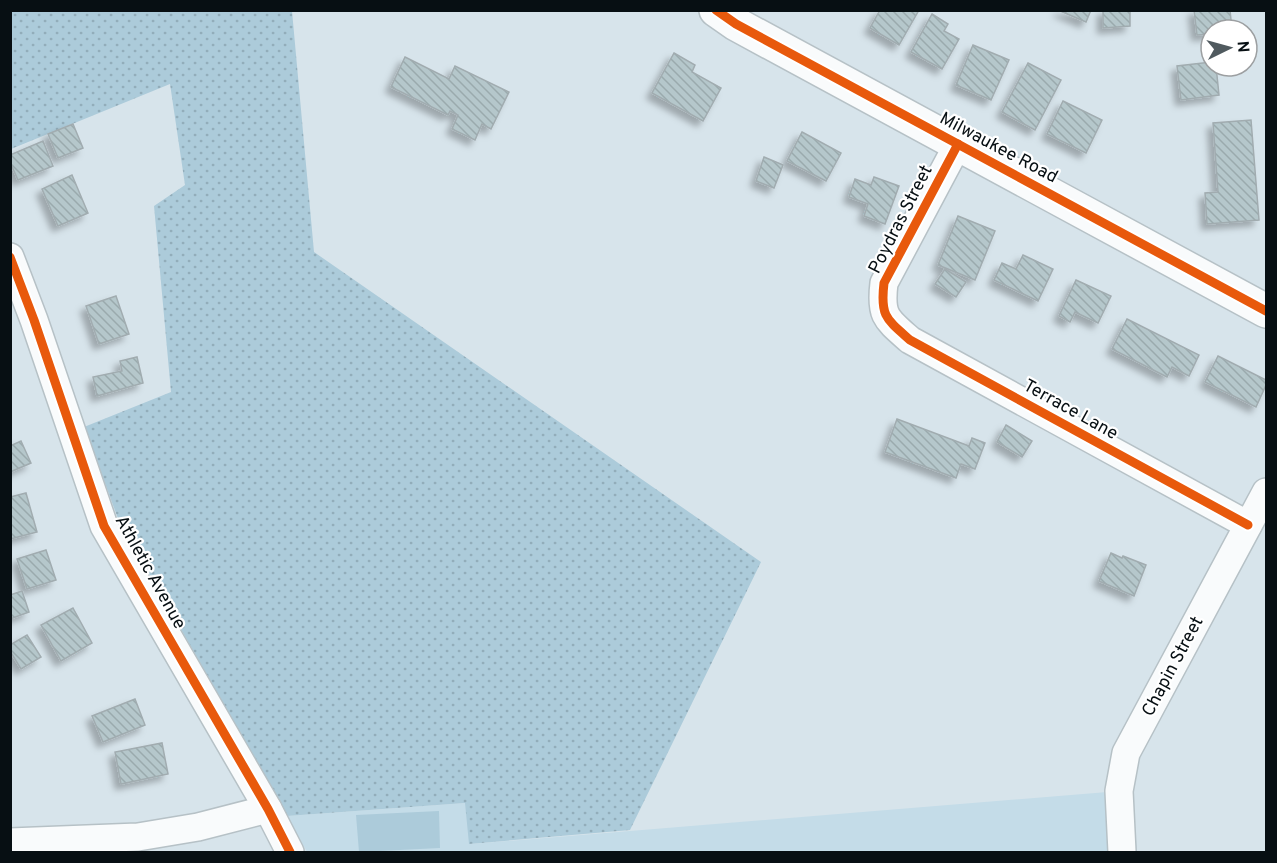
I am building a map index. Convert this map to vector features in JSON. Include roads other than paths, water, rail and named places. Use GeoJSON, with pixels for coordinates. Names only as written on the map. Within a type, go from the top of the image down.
{"type":"FeatureCollection","features":[{"type":"Feature","properties":{"kind":"street","name":"Milwaukee Road"},"geometry":{"type":"LineString","coordinates":[[716,10],[746,29],[1266,311]]}},
{"type":"Feature","properties":{"kind":"street","name":"Poydras Street"},"geometry":{"type":"LineString","coordinates":[[884,312],[881,302],[884,283],[958,144]]}},
{"type":"Feature","properties":{"kind":"street","name":"Athletic Avenue"},"geometry":{"type":"LineString","coordinates":[[10,257],[34,320],[104,526],[268,809],[290,852]]}},
{"type":"Feature","properties":{"kind":"street","name":"Terrace Lane"},"geometry":{"type":"LineString","coordinates":[[884,312],[891,323],[910,340],[1248,525]]}},
{"type":"Feature","properties":{"kind":"street","name":"Chapin Street"},"geometry":{"type":"LineString","coordinates":[[1122,852],[1119,791],[1126,753],[1266,492]]}},
{"type":"Feature","properties":{"kind":"street"},"geometry":{"type":"LineString","coordinates":[[10,842],[138,837],[198,827],[268,809]]}}]}
